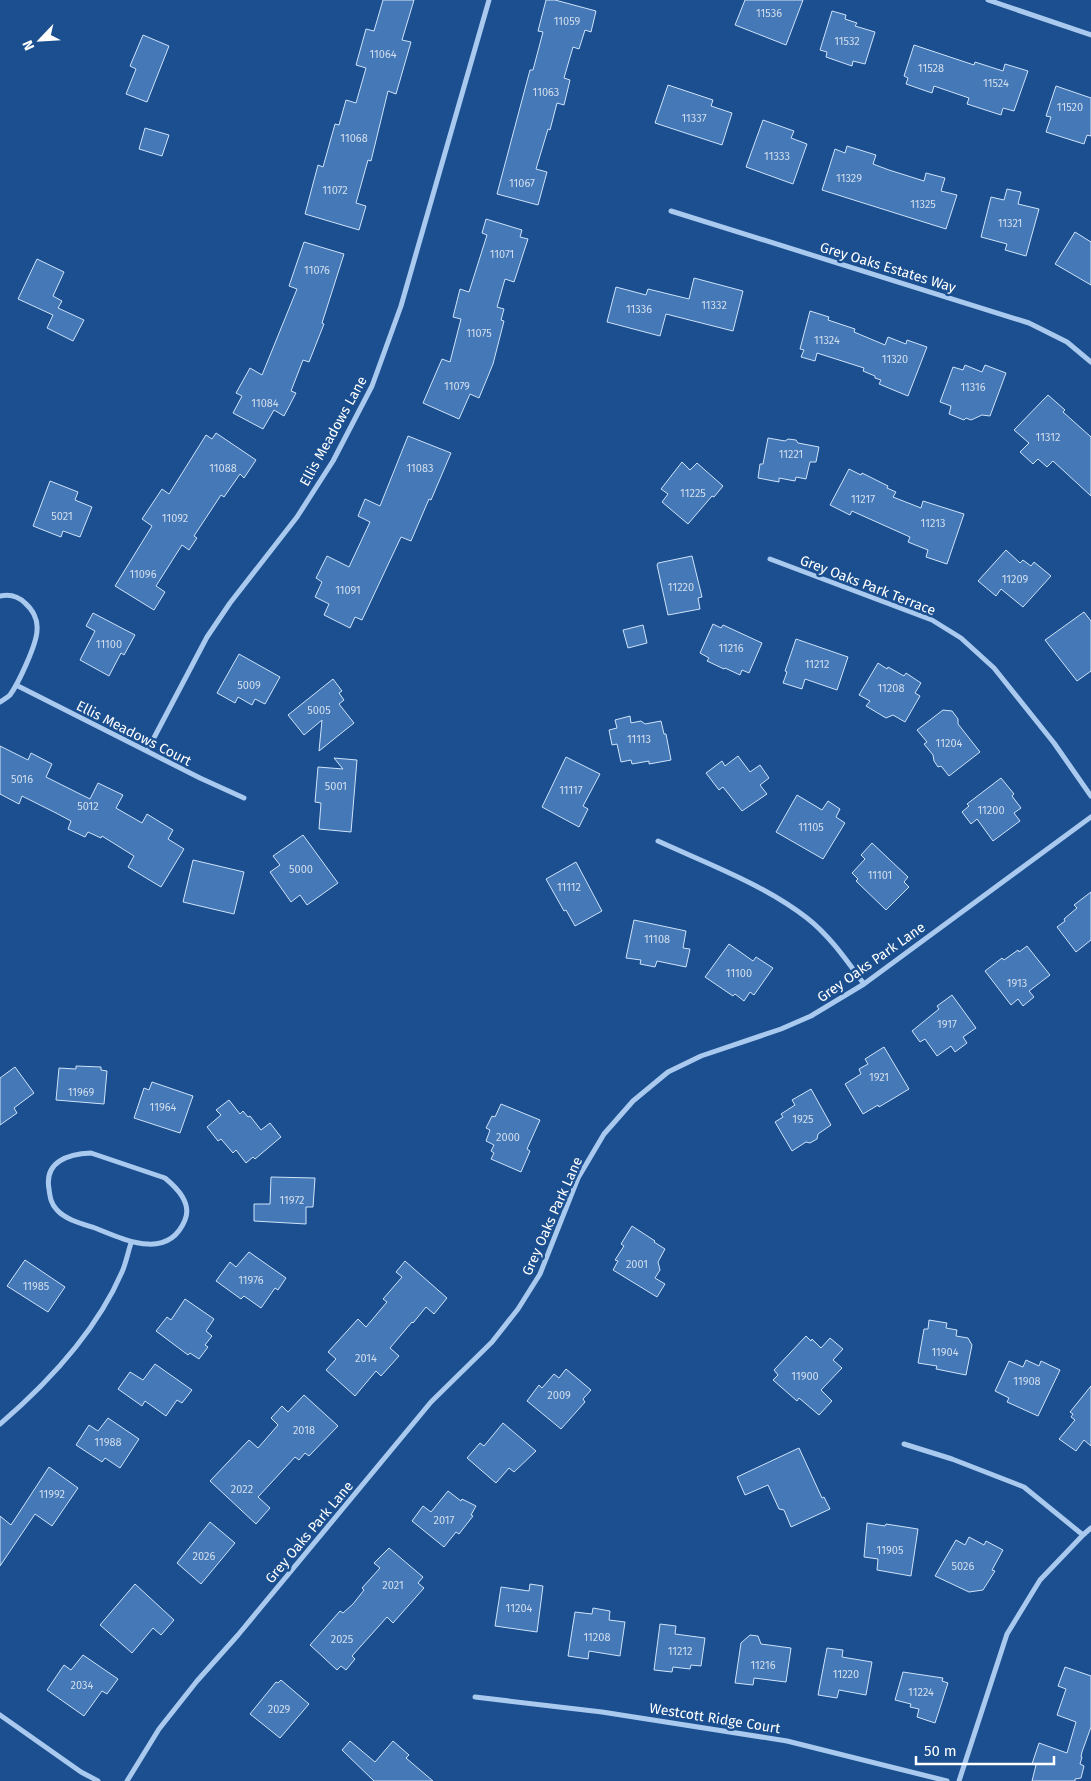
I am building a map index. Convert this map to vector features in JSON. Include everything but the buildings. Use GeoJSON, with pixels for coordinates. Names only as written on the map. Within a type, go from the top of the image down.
{"type":"FeatureCollection","features":[{"type":"Feature","properties":{"kind":"street","name":"Ellis Meadows Lane"},"geometry":{"type":"LineString","coordinates":[[147,752],[207,638],[230,603],[302,509],[333,461],[372,386],[401,306],[489,0]]}},
{"type":"Feature","properties":{"kind":"street"},"geometry":{"type":"LineString","coordinates":[[988,0],[1091,35]]}},
{"type":"Feature","properties":{"kind":"street","name":"Grey Oaks Estates Way"},"geometry":{"type":"LineString","coordinates":[[671,211],[1030,323],[1067,342],[1091,362]]}},
{"type":"Feature","properties":{"kind":"street","name":"Grey Oaks Park Terrace"},"geometry":{"type":"LineString","coordinates":[[770,560],[932,620],[961,638],[994,668],[1054,743],[1091,796]]}},
{"type":"Feature","properties":{"kind":"street"},"geometry":{"type":"LineString","coordinates":[[0,596],[13,596],[22,600],[30,607],[36,617],[38,630],[36,641],[16,685],[8,697],[0,702]]}},
{"type":"Feature","properties":{"kind":"street","name":"Ellis Meadows Court"},"geometry":{"type":"LineString","coordinates":[[16,685],[147,752],[244,798]]}},
{"type":"Feature","properties":{"kind":"street","name":"Grey Oaks Park Lane"},"geometry":{"type":"LineString","coordinates":[[127,1781],[159,1729],[196,1681],[238,1635],[431,1402],[492,1342],[518,1309],[540,1274],[578,1178],[604,1134],[634,1101],[668,1072],[701,1056],[781,1029],[811,1016],[864,984],[1091,817]]}},
{"type":"Feature","properties":{"kind":"street"},"geometry":{"type":"LineString","coordinates":[[658,841],[745,881],[808,919],[837,948],[864,984]]}},
{"type":"Feature","properties":{"kind":"street"},"geometry":{"type":"LineString","coordinates":[[91,1153],[165,1178],[175,1186],[184,1198],[186,1216],[180,1230],[168,1241],[151,1245],[131,1242],[70,1218],[58,1211],[50,1200],[48,1185],[51,1170],[60,1160],[74,1154],[91,1153]]}},
{"type":"Feature","properties":{"kind":"street"},"geometry":{"type":"LineString","coordinates":[[0,1424],[48,1379],[70,1354],[101,1311],[122,1272],[131,1242]]}},
{"type":"Feature","properties":{"kind":"street"},"geometry":{"type":"LineString","coordinates":[[904,1444],[952,1459],[1024,1487],[1083,1535]]}},
{"type":"Feature","properties":{"kind":"street"},"geometry":{"type":"LineString","coordinates":[[958,1781],[1007,1634],[1040,1580],[1091,1528]]}},
{"type":"Feature","properties":{"kind":"street","name":"Westcott Ridge Court"},"geometry":{"type":"LineString","coordinates":[[475,1698],[602,1712],[786,1741],[947,1781]]}},
{"type":"Feature","properties":{"kind":"street"},"geometry":{"type":"LineString","coordinates":[[0,1715],[98,1781]]}}]}
